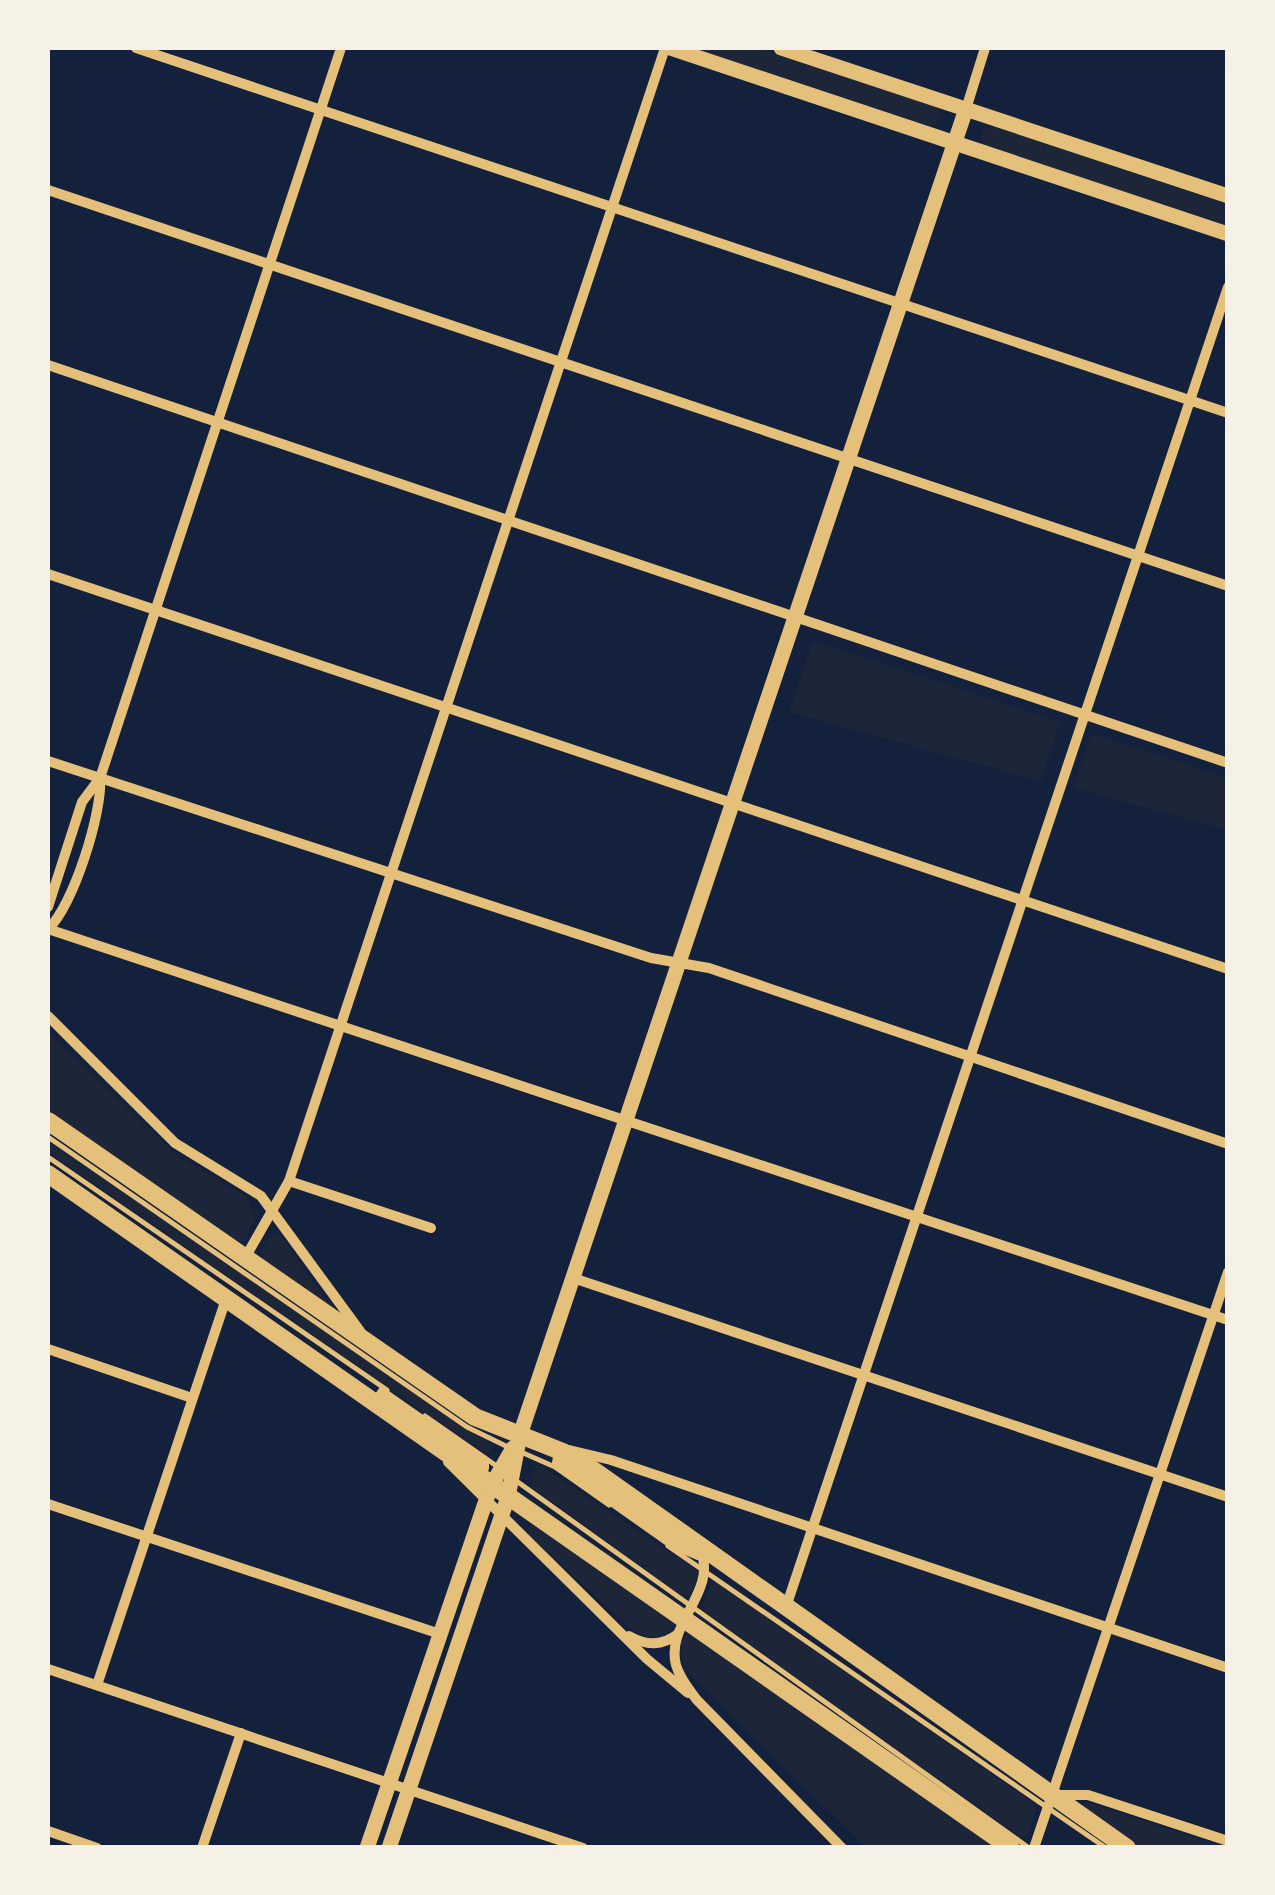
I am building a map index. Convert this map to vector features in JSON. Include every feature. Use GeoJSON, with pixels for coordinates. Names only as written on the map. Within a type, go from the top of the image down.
{"type":"FeatureCollection","features":[{"type":"Feature","properties":{"kind":"main road"},"geometry":{"type":"LineString","coordinates":[[668,48],[1228,234]]}},
{"type":"Feature","properties":{"kind":"main road"},"geometry":{"type":"LineString","coordinates":[[781,48],[1228,196]]}},
{"type":"Feature","properties":{"kind":"main road"},"geometry":{"type":"LineString","coordinates":[[367,1848],[440,1634],[497,1483],[516,1445],[966,109]]}},
{"type":"Feature","properties":{"kind":"main road"},"geometry":{"type":"LineString","coordinates":[[48,1121],[516,1445],[590,1467],[1050,1801],[1127,1848]]}},
{"type":"Feature","properties":{"kind":"main road"},"geometry":{"type":"LineString","coordinates":[[48,1174],[430,1444],[497,1483],[508,1498],[1012,1848]]}},
{"type":"Feature","properties":{"kind":"main road"},"geometry":{"type":"LineString","coordinates":[[390,1848],[508,1498]]}},
{"type":"Feature","properties":{"kind":"street"},"geometry":{"type":"LineString","coordinates":[[136,48],[1228,413]]}},
{"type":"Feature","properties":{"kind":"street"},"geometry":{"type":"LineString","coordinates":[[341,48],[100,778],[99,808],[61,916],[48,929],[1228,1320]]}},
{"type":"Feature","properties":{"kind":"street"},"geometry":{"type":"LineString","coordinates":[[246,1258],[289,1181],[668,48]]}},
{"type":"Feature","properties":{"kind":"street"},"geometry":{"type":"LineString","coordinates":[[966,109],[986,48]]}},
{"type":"Feature","properties":{"kind":"street"},"geometry":{"type":"LineString","coordinates":[[48,190],[1228,586]]}},
{"type":"Feature","properties":{"kind":"street"},"geometry":{"type":"LineString","coordinates":[[786,1607],[1228,287]]}},
{"type":"Feature","properties":{"kind":"street"},"geometry":{"type":"LineString","coordinates":[[48,365],[1228,763]]}},
{"type":"Feature","properties":{"kind":"street"},"geometry":{"type":"LineString","coordinates":[[48,574],[1228,969]]}},
{"type":"Feature","properties":{"kind":"street"},"geometry":{"type":"LineString","coordinates":[[48,761],[650,958],[709,968],[1228,1144]]}},
{"type":"Feature","properties":{"kind":"street"},"geometry":{"type":"LineString","coordinates":[[48,906],[82,802],[100,778]]}},
{"type":"Feature","properties":{"kind":"street"},"geometry":{"type":"LineString","coordinates":[[48,1016],[175,1143],[247,1186],[274,1210],[369,1344]]}},
{"type":"Feature","properties":{"kind":"street"},"geometry":{"type":"LineString","coordinates":[[289,1181],[431,1228]]}},
{"type":"Feature","properties":{"kind":"street"},"geometry":{"type":"LineString","coordinates":[[1032,1848],[1228,1272]]}},
{"type":"Feature","properties":{"kind":"street"},"geometry":{"type":"LineString","coordinates":[[573,1278],[1228,1497]]}},
{"type":"Feature","properties":{"kind":"street"},"geometry":{"type":"LineString","coordinates":[[97,1685],[226,1299]]}},
{"type":"Feature","properties":{"kind":"street"},"geometry":{"type":"LineString","coordinates":[[48,1348],[192,1398]]}},
{"type":"Feature","properties":{"kind":"street"},"geometry":{"type":"LineString","coordinates":[[382,1391],[485,1463],[485,1468],[469,1462],[378,1397],[382,1391]]}},
{"type":"Feature","properties":{"kind":"street"},"geometry":{"type":"LineString","coordinates":[[553,1454],[611,1460],[1228,1668]]}},
{"type":"Feature","properties":{"kind":"street"},"geometry":{"type":"LineString","coordinates":[[553,1454],[560,1458],[698,1556],[672,1545],[553,1454]]}},
{"type":"Feature","properties":{"kind":"street"},"geometry":{"type":"LineString","coordinates":[[497,1483],[501,1517],[656,1668],[698,1700],[842,1848]]}},
{"type":"Feature","properties":{"kind":"street"},"geometry":{"type":"LineString","coordinates":[[48,1504],[440,1634]]}},
{"type":"Feature","properties":{"kind":"street"},"geometry":{"type":"LineString","coordinates":[[693,1541],[703,1556],[703,1582],[675,1646],[677,1668],[698,1700]]}},
{"type":"Feature","properties":{"kind":"street"},"geometry":{"type":"LineString","coordinates":[[612,1624],[636,1640],[662,1644],[686,1620]]}},
{"type":"Feature","properties":{"kind":"street"},"geometry":{"type":"LineString","coordinates":[[48,1668],[553,1843],[583,1848]]}},
{"type":"Feature","properties":{"kind":"street"},"geometry":{"type":"LineString","coordinates":[[202,1848],[241,1733]]}},
{"type":"Feature","properties":{"kind":"street"},"geometry":{"type":"LineString","coordinates":[[1050,1801],[1084,1794],[1228,1841]]}},
{"type":"Feature","properties":{"kind":"street"},"geometry":{"type":"LineString","coordinates":[[48,1831],[97,1848]]}},
{"type":"Feature","properties":{"kind":"lane"},"geometry":{"type":"LineString","coordinates":[[48,1137],[467,1426],[516,1445],[555,1468],[1050,1801],[1106,1848]]}},
{"type":"Feature","properties":{"kind":"lane"},"geometry":{"type":"LineString","coordinates":[[48,1157],[686,1620],[1032,1848]]}},
{"type":"Feature","properties":{"kind":"shaded area"},"geometry":{"type":"Polygon","coordinates":[[[690,48],[760,48],[938,106],[942,120],[930,127],[690,48]]]}},
{"type":"Feature","properties":{"kind":"shaded area"},"geometry":{"type":"Polygon","coordinates":[[[995,126],[1227,204],[1227,225],[987,147],[982,142],[982,131],[995,126]]]}},
{"type":"Feature","properties":{"kind":"shaded area"},"geometry":{"type":"Polygon","coordinates":[[[813,641],[1060,723],[1041,781],[789,712],[813,641]]]}},
{"type":"Feature","properties":{"kind":"shaded area"},"geometry":{"type":"Polygon","coordinates":[[[1091,734],[1227,778],[1227,830],[1073,788],[1091,734]]]}},
{"type":"Feature","properties":{"kind":"shaded area"},"geometry":{"type":"Polygon","coordinates":[[[48,1031],[176,1155],[247,1197],[255,1216],[246,1241],[233,1241],[48,1112],[48,1031]]]}},
{"type":"Feature","properties":{"kind":"shaded area"},"geometry":{"type":"Polygon","coordinates":[[[48,1141],[491,1444],[491,1452],[484,1453],[48,1152],[48,1141]]]}},
{"type":"Feature","properties":{"kind":"shaded area"},"geometry":{"type":"Polygon","coordinates":[[[272,1233],[281,1236],[332,1309],[263,1261],[261,1252],[272,1233]]]}},
{"type":"Feature","properties":{"kind":"shaded area"},"geometry":{"type":"Polygon","coordinates":[[[535,1466],[542,1466],[697,1571],[699,1576],[690,1596],[684,1597],[532,1487],[529,1481],[535,1466]]]}},
{"type":"Feature","properties":{"kind":"shaded area"},"geometry":{"type":"Polygon","coordinates":[[[532,1524],[674,1623],[671,1632],[654,1638],[635,1632],[529,1535],[532,1524]]]}},
{"type":"Feature","properties":{"kind":"shaded area"},"geometry":{"type":"Polygon","coordinates":[[[715,1582],[1032,1802],[1036,1810],[1027,1836],[1019,1836],[705,1612],[702,1605],[715,1582]]]}},
{"type":"Feature","properties":{"kind":"shaded area"},"geometry":{"type":"Polygon","coordinates":[[[689,1632],[997,1847],[866,1847],[690,1674],[681,1647],[689,1632]]]}},
{"type":"Feature","properties":{"kind":"shaded area"},"geometry":{"type":"Polygon","coordinates":[[[1086,1802],[1223,1847],[1140,1847],[1083,1807],[1086,1802]]]}}]}
